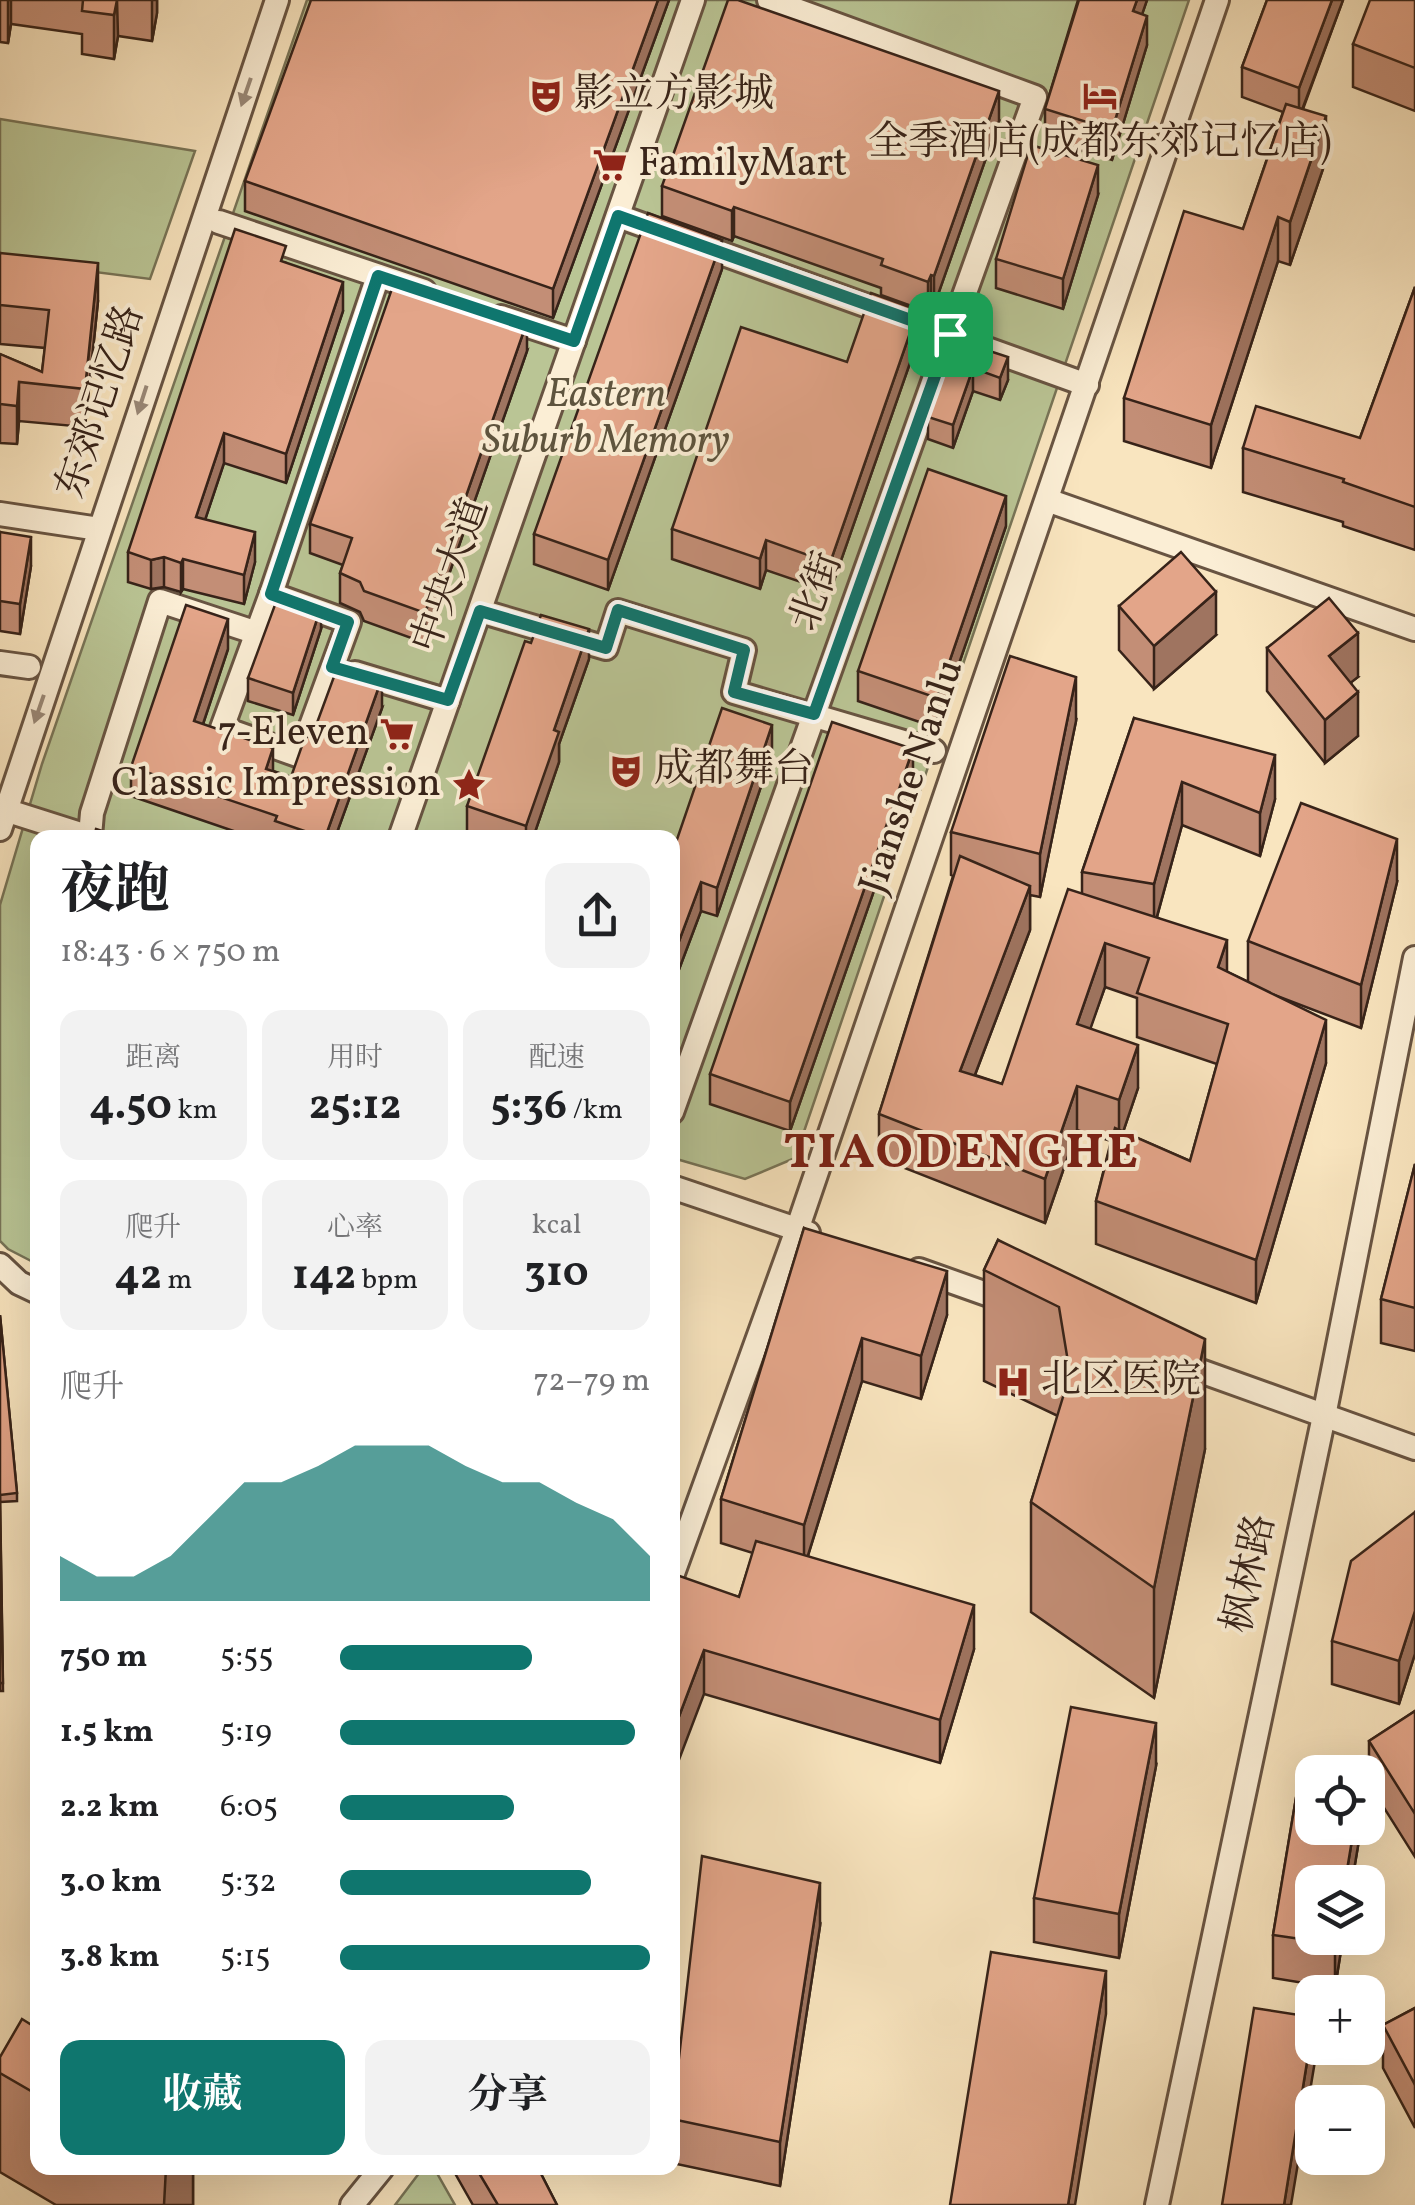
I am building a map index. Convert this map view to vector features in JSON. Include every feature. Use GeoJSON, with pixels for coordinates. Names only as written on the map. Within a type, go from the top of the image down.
{"type":"FeatureCollection","features":[{"type":"Feature","properties":{"kind":"street","name":"东郊记忆路"},"geometry":{"type":"LineString","coordinates":[[2,815],[277,0]]}},
{"type":"Feature","properties":{"kind":"street","name":"中央大道"},"geometry":{"type":"LineString","coordinates":[[405,830],[693,0]]}},
{"type":"Feature","properties":{"kind":"street","name":"北街"},"geometry":{"type":"LineString","coordinates":[[682,1053],[814,714],[1035,97],[770,0]]}},
{"type":"Feature","properties":{"kind":"street","name":"Jianshe Nanlu"},"geometry":{"type":"LineString","coordinates":[[680,1554],[797,1230],[1216,0]]}},
{"type":"Feature","properties":{"kind":"street"},"geometry":{"type":"LineString","coordinates":[[618,216],[1087,385]]}},
{"type":"Feature","properties":{"kind":"street"},"geometry":{"type":"LineString","coordinates":[[219,222],[449,300]]}},
{"type":"Feature","properties":{"kind":"street"},"geometry":{"type":"LineString","coordinates":[[271,594],[348,622],[300,756],[222,728],[378,276]]}},
{"type":"Feature","properties":{"kind":"street"},"geometry":{"type":"LineString","coordinates":[[485,311],[574,341]]}},
{"type":"Feature","properties":{"kind":"street"},"geometry":{"type":"LineString","coordinates":[[1047,500],[1415,629]]}},
{"type":"Feature","properties":{"kind":"street"},"geometry":{"type":"LineString","coordinates":[[0,514],[100,529]]}},
{"type":"Feature","properties":{"kind":"street"},"geometry":{"type":"LineString","coordinates":[[91,830],[92,814],[160,601],[257,633]]}},
{"type":"Feature","properties":{"kind":"street"},"geometry":{"type":"LineString","coordinates":[[480,611],[606,648],[618,610],[744,650],[734,692],[934,751]]}},
{"type":"Feature","properties":{"kind":"street"},"geometry":{"type":"LineString","coordinates":[[0,662],[29,667]]}},
{"type":"Feature","properties":{"kind":"street"},"geometry":{"type":"LineString","coordinates":[[332,667],[448,700]]}},
{"type":"Feature","properties":{"kind":"street"},"geometry":{"type":"LineString","coordinates":[[2,815],[63,830]]}},
{"type":"Feature","properties":{"kind":"street","name":"枫林路"},"geometry":{"type":"LineString","coordinates":[[1157,2205],[1324,1416],[1415,958]]}},
{"type":"Feature","properties":{"kind":"street"},"geometry":{"type":"LineString","coordinates":[[680,1190],[832,1241]]}},
{"type":"Feature","properties":{"kind":"street"},"geometry":{"type":"LineString","coordinates":[[902,1264],[1028,1309]]}},
{"type":"Feature","properties":{"kind":"street"},"geometry":{"type":"LineString","coordinates":[[0,1266],[30,1288]]}},
{"type":"Feature","properties":{"kind":"street"},"geometry":{"type":"LineString","coordinates":[[1158,1356],[1415,1448]]}},
{"type":"Feature","properties":{"kind":"street"},"geometry":{"type":"LineString","coordinates":[[352,2205],[376,2175]]}},
{"type":"Feature","properties":{"kind":"green space","name":"Eastern Suburb Memory"},"geometry":{"type":"Polygon","coordinates":[[[307,0],[1189,0],[795,1158],[745,1179],[680,1160],[680,830],[30,830],[30,1260],[8,1249],[0,1241],[0,905],[42,764],[307,0]]]}},
{"type":"Feature","properties":{"kind":"green space"},"geometry":{"type":"Polygon","coordinates":[[[0,119],[195,151],[150,279],[0,260],[0,119]]]}},
{"type":"Feature","properties":{"kind":"green space"},"geometry":{"type":"Polygon","coordinates":[[[418,2175],[438,2175],[455,2205],[395,2205],[418,2175]]]}},
{"type":"Feature","properties":{"kind":"building"},"geometry":{"type":"Polygon","coordinates":[[[83,0],[117,0],[114,15],[82,11],[83,0]]]}},
{"type":"Feature","properties":{"kind":"building"},"geometry":{"type":"Polygon","coordinates":[[[311,0],[658,0],[553,289],[245,181],[311,0]]]}},
{"type":"Feature","properties":{"kind":"building"},"geometry":{"type":"Polygon","coordinates":[[[728,0],[738,0],[999,91],[934,276],[928,282],[881,265],[883,259],[662,186],[728,0]]]}},
{"type":"Feature","properties":{"kind":"building"},"geometry":{"type":"Polygon","coordinates":[[[1079,0],[1137,0],[1133,11],[1147,16],[1112,130],[1045,109],[1079,0]]]}},
{"type":"Feature","properties":{"kind":"building"},"geometry":{"type":"Polygon","coordinates":[[[1267,0],[1332,0],[1299,88],[1242,67],[1267,0]]]}},
{"type":"Feature","properties":{"kind":"building"},"geometry":{"type":"Polygon","coordinates":[[[1370,0],[1415,0],[1415,68],[1353,44],[1370,0]]]}},
{"type":"Feature","properties":{"kind":"building"},"geometry":{"type":"Polygon","coordinates":[[[1286,104],[1326,116],[1290,222],[1278,217],[1211,425],[1124,398],[1184,211],[1243,229],[1286,104]]]}},
{"type":"Feature","properties":{"kind":"building"},"geometry":{"type":"Polygon","coordinates":[[[1031,145],[1098,165],[1063,279],[996,259],[1031,145]]]}},
{"type":"Feature","properties":{"kind":"building"},"geometry":{"type":"Polygon","coordinates":[[[648,213],[722,240],[608,560],[534,534],[648,213]]]}},
{"type":"Feature","properties":{"kind":"building"},"geometry":{"type":"Polygon","coordinates":[[[235,229],[286,246],[281,261],[343,282],[286,454],[224,433],[196,517],[255,532],[244,575],[183,559],[181,563],[164,557],[151,560],[128,552],[235,229]]]}},
{"type":"Feature","properties":{"kind":"building"},"geometry":{"type":"Polygon","coordinates":[[[0,253],[98,263],[85,389],[19,382],[17,406],[0,404],[0,354],[42,372],[49,310],[0,305],[0,253]]]}},
{"type":"Feature","properties":{"kind":"building"},"geometry":{"type":"Polygon","coordinates":[[[396,277],[527,322],[425,613],[364,591],[360,582],[340,573],[352,538],[310,524],[396,277]]]}},
{"type":"Feature","properties":{"kind":"building"},"geometry":{"type":"Polygon","coordinates":[[[1415,287],[1415,507],[1343,482],[1344,479],[1243,448],[1256,406],[1360,438],[1415,287]]]}},
{"type":"Feature","properties":{"kind":"building"},"geometry":{"type":"Polygon","coordinates":[[[871,293],[918,310],[830,563],[766,540],[760,559],[672,529],[741,327],[847,362],[871,293]]]}},
{"type":"Feature","properties":{"kind":"building"},"geometry":{"type":"Polygon","coordinates":[[[956,340],[1008,357],[1000,378],[973,368],[953,425],[928,417],[956,340]]]}},
{"type":"Feature","properties":{"kind":"building"},"geometry":{"type":"Polygon","coordinates":[[[928,469],[1006,496],[937,698],[858,671],[928,469]]]}},
{"type":"Feature","properties":{"kind":"building"},"geometry":{"type":"Polygon","coordinates":[[[0,532],[31,537],[20,604],[0,601],[0,532]]]}},
{"type":"Feature","properties":{"kind":"building"},"geometry":{"type":"Polygon","coordinates":[[[1181,552],[1216,592],[1154,646],[1119,606],[1181,552]]]}},
{"type":"Feature","properties":{"kind":"building"},"geometry":{"type":"Polygon","coordinates":[[[279,594],[321,607],[293,693],[248,678],[279,594]]]}},
{"type":"Feature","properties":{"kind":"building"},"geometry":{"type":"Polygon","coordinates":[[[1329,598],[1358,633],[1329,656],[1358,692],[1325,720],[1267,648],[1329,598]]]}},
{"type":"Feature","properties":{"kind":"building"},"geometry":{"type":"Polygon","coordinates":[[[186,605],[228,619],[194,721],[273,748],[266,769],[291,777],[304,740],[314,731],[339,663],[382,678],[328,830],[301,830],[275,821],[277,816],[131,767],[186,605]]]}},
{"type":"Feature","properties":{"kind":"building"},"geometry":{"type":"Polygon","coordinates":[[[541,615],[589,629],[526,826],[467,806],[525,641],[531,643],[541,615]]]}},
{"type":"Feature","properties":{"kind":"building"},"geometry":{"type":"Polygon","coordinates":[[[1010,656],[1076,677],[1040,854],[951,832],[1010,656]]]}},
{"type":"Feature","properties":{"kind":"building"},"geometry":{"type":"Polygon","coordinates":[[[722,708],[772,725],[717,888],[701,882],[680,938],[680,831],[722,708]]]}},
{"type":"Feature","properties":{"kind":"building"},"geometry":{"type":"Polygon","coordinates":[[[1134,718],[1275,755],[1260,813],[1182,782],[1154,884],[1082,872],[1134,718]]]}},
{"type":"Feature","properties":{"kind":"building"},"geometry":{"type":"Polygon","coordinates":[[[832,722],[913,749],[790,1102],[710,1074],[832,722]]]}},
{"type":"Feature","properties":{"kind":"building"},"geometry":{"type":"Polygon","coordinates":[[[1301,803],[1397,839],[1361,985],[1248,941],[1301,803]]]}},
{"type":"Feature","properties":{"kind":"building"},"geometry":{"type":"Polygon","coordinates":[[[960,856],[1030,886],[960,1071],[1002,1084],[1068,889],[1227,940],[1218,967],[1326,1020],[1256,1260],[1096,1201],[1115,1128],[1190,1161],[1228,1024],[1137,993],[1149,958],[1105,943],[1077,1024],[1138,1045],[1119,1100],[1077,1086],[1045,1179],[879,1114],[960,856]]]}},
{"type":"Feature","properties":{"kind":"building"},"geometry":{"type":"Polygon","coordinates":[[[1415,1164],[1415,1308],[1381,1299],[1415,1164]]]}},
{"type":"Feature","properties":{"kind":"building"},"geometry":{"type":"Polygon","coordinates":[[[804,1228],[947,1271],[921,1356],[862,1338],[804,1525],[721,1499],[804,1228]]]}},
{"type":"Feature","properties":{"kind":"building"},"geometry":{"type":"Polygon","coordinates":[[[998,1240],[1205,1339],[1154,1588],[1031,1502],[1070,1374],[1059,1307],[984,1270],[998,1240]]]}},
{"type":"Feature","properties":{"kind":"building"},"geometry":{"type":"Polygon","coordinates":[[[0,1315],[17,1493],[0,1495],[0,1315]]]}},
{"type":"Feature","properties":{"kind":"building"},"geometry":{"type":"Polygon","coordinates":[[[0,1495],[3,1683],[0,1683],[0,1495]]]}},
{"type":"Feature","properties":{"kind":"building"},"geometry":{"type":"Polygon","coordinates":[[[1415,1512],[1415,1611],[1399,1661],[1332,1641],[1351,1561],[1415,1512]]]}},
{"type":"Feature","properties":{"kind":"building"},"geometry":{"type":"Polygon","coordinates":[[[756,1541],[974,1605],[940,1720],[704,1650],[680,1714],[680,1576],[739,1597],[756,1541]]]}},
{"type":"Feature","properties":{"kind":"building"},"geometry":{"type":"Polygon","coordinates":[[[1071,1707],[1156,1723],[1119,1914],[1034,1898],[1071,1707]]]}},
{"type":"Feature","properties":{"kind":"building"},"geometry":{"type":"Polygon","coordinates":[[[1415,1711],[1415,1814],[1385,1766],[1385,1755],[1378,1755],[1369,1741],[1415,1711]]]}},
{"type":"Feature","properties":{"kind":"building"},"geometry":{"type":"Polygon","coordinates":[[[1295,1804],[1295,1845],[1351,1845],[1348,1865],[1295,1865],[1295,1938],[1273,1935],[1295,1804]]]}},
{"type":"Feature","properties":{"kind":"building"},"geometry":{"type":"Polygon","coordinates":[[[702,1856],[820,1883],[780,2142],[680,2121],[680,2049],[702,1856]]]}},
{"type":"Feature","properties":{"kind":"building"},"geometry":{"type":"Polygon","coordinates":[[[991,1952],[1106,1971],[1068,2205],[950,2205],[991,1952]]]}},
{"type":"Feature","properties":{"kind":"building"},"geometry":{"type":"Polygon","coordinates":[[[1254,2008],[1295,2014],[1295,2065],[1307,2065],[1303,2085],[1295,2085],[1295,2137],[1284,2205],[1222,2205],[1254,2008]]]}},
{"type":"Feature","properties":{"kind":"building"},"geometry":{"type":"Polygon","coordinates":[[[1415,2008],[1415,2085],[1385,2029],[1385,2024],[1415,2008]]]}},
{"type":"Feature","properties":{"kind":"building"},"geometry":{"type":"Polygon","coordinates":[[[22,2019],[30,2024],[30,2090],[0,2073],[0,2057],[22,2019]]]}},
{"type":"Feature","properties":{"kind":"building"},"geometry":{"type":"Polygon","coordinates":[[[480,2175],[542,2175],[557,2205],[498,2205],[480,2175]]]}},
{"type":"Feature","properties":{"kind":"place","name":"影立方影城"},"geometry":{"type":"Point","coordinates":[546,96]}},
{"type":"Feature","properties":{"kind":"place","name":"全季酒店(成都东郊记忆店)"},"geometry":{"type":"Point","coordinates":[1100,96]}},
{"type":"Feature","properties":{"kind":"place","name":"FamilyMart"},"geometry":{"type":"Point","coordinates":[610,165]}},
{"type":"Feature","properties":{"kind":"place","name":"7-Eleven"},"geometry":{"type":"Point","coordinates":[397,734]}},
{"type":"Feature","properties":{"kind":"place","name":"成都舞台"},"geometry":{"type":"Point","coordinates":[626,771]}},
{"type":"Feature","properties":{"kind":"place","name":"Classic Impression"},"geometry":{"type":"Point","coordinates":[469,785]}},
{"type":"Feature","properties":{"kind":"place","name":"北区医院"},"geometry":{"type":"Point","coordinates":[1013,1382]}},
{"type":"Feature","properties":{"kind":"district","name":"TIAODENGHE"},"geometry":{"type":"Point","coordinates":[962,1154]}},
{"type":"Feature","properties":{"kind":"route"},"geometry":{"type":"LineString","coordinates":[[618,216],[950,334],[814,714],[734,692],[744,650],[618,610],[606,648],[480,611],[448,700],[332,667],[348,622],[271,594],[378,276],[574,341],[618,216]]}}]}
